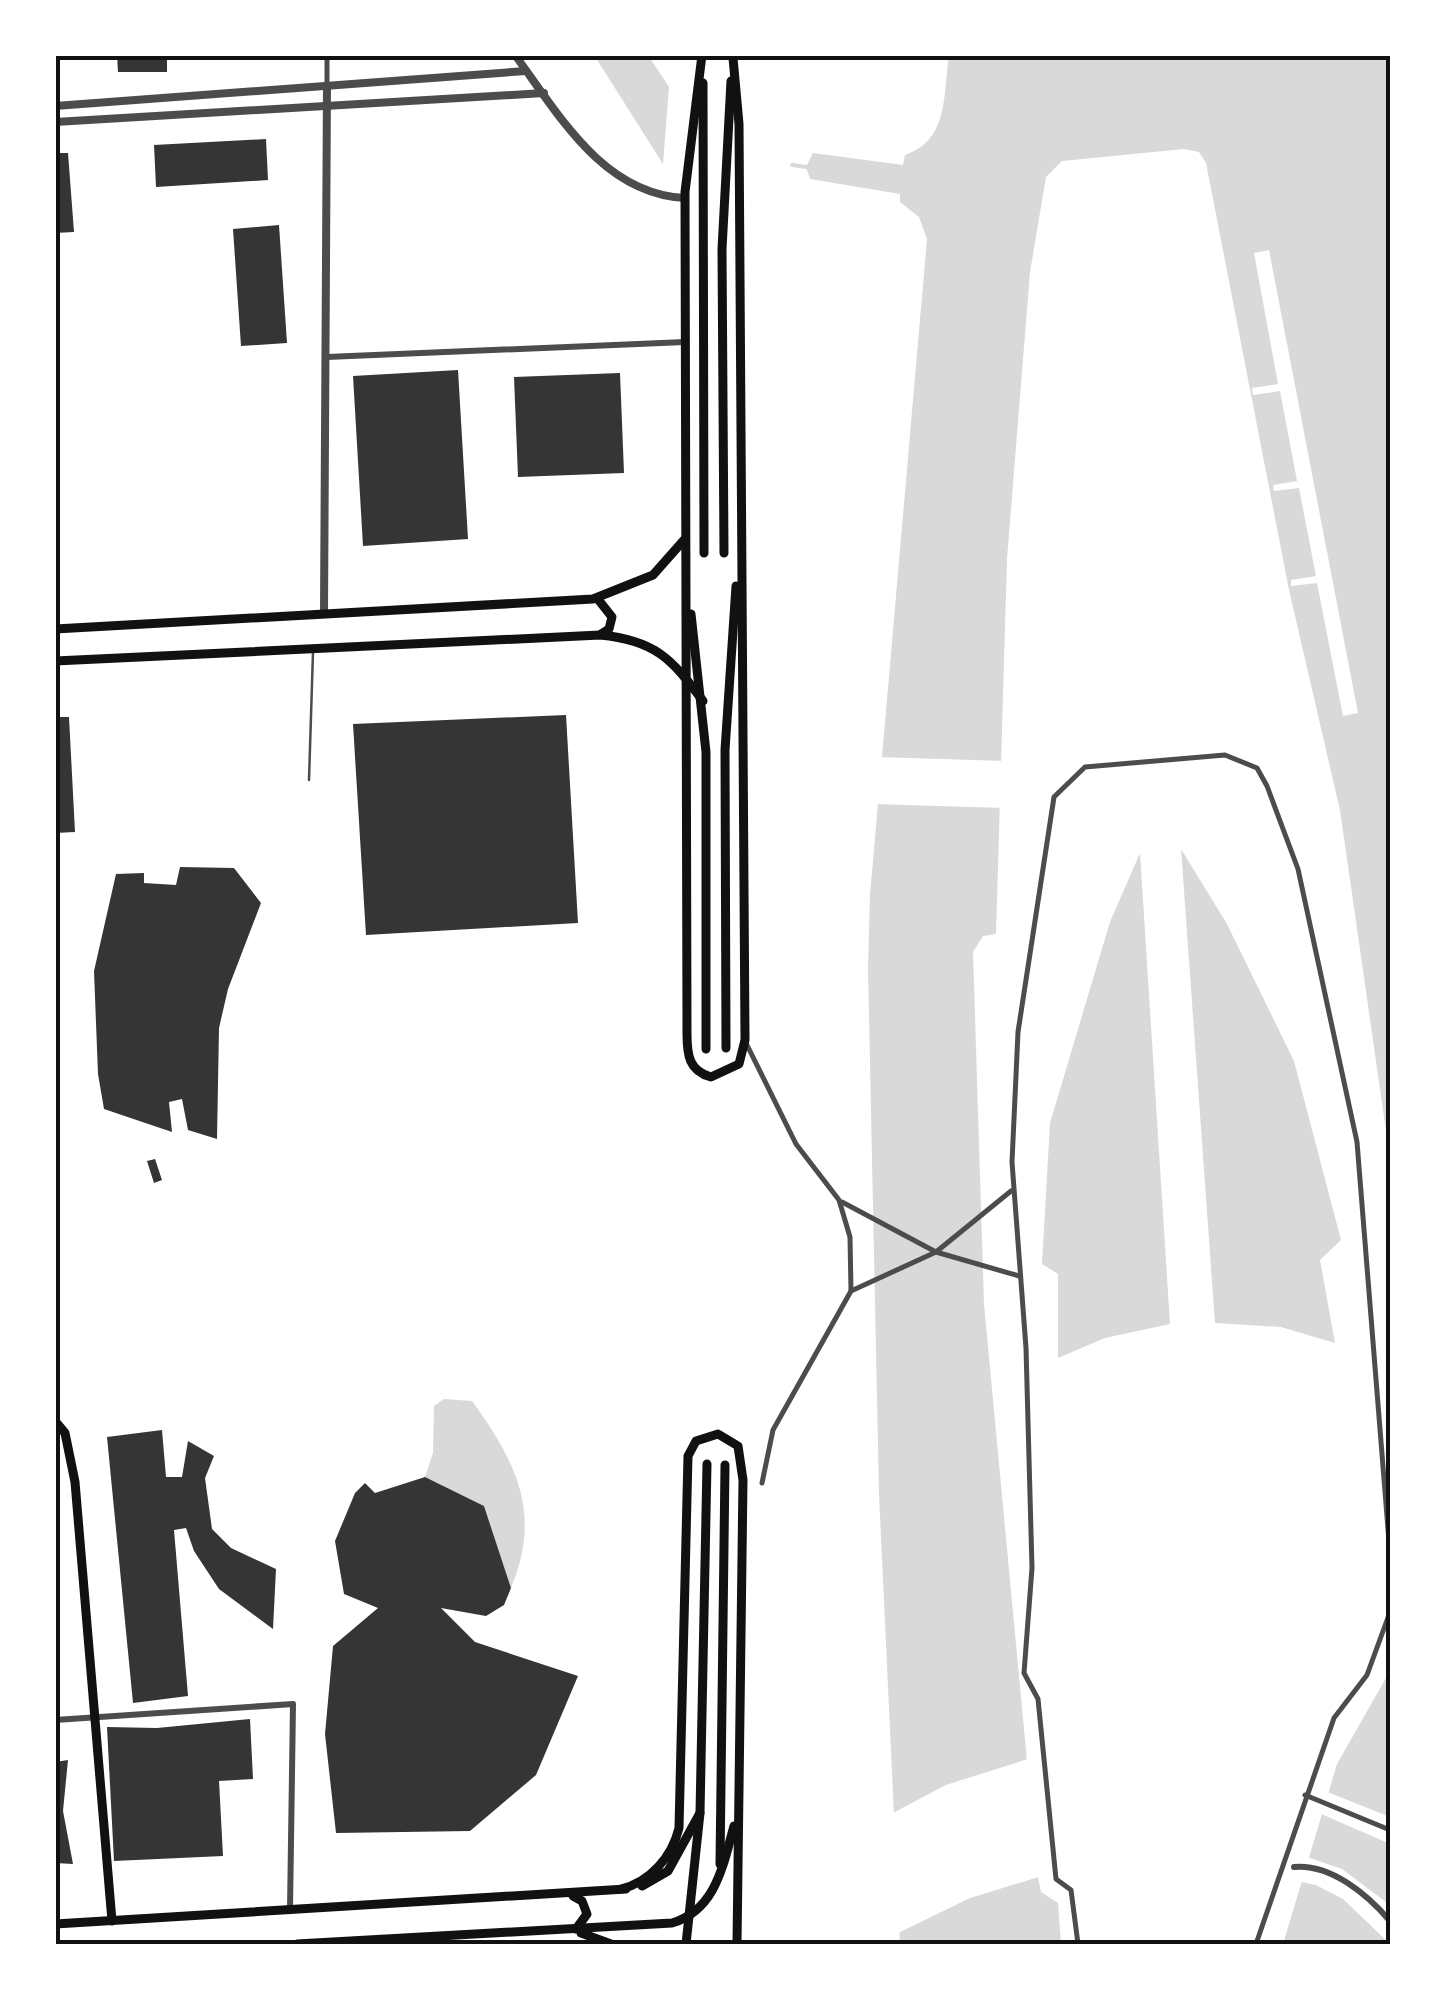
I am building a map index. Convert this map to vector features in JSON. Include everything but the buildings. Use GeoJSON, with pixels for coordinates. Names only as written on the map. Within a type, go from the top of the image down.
{"type":"FeatureCollection","features":[{"type":"Feature","properties":{"kind":"main road"},"geometry":{"type":"LineString","coordinates":[[702,55],[685,198],[690,1062],[701,1074],[723,1075],[739,1064],[745,1040],[740,155],[733,57]]}},
{"type":"Feature","properties":{"kind":"main road"},"geometry":{"type":"LineString","coordinates":[[702,55],[704,553]]}},
{"type":"Feature","properties":{"kind":"main road"},"geometry":{"type":"LineString","coordinates":[[724,553],[722,249],[733,57]]}},
{"type":"Feature","properties":{"kind":"main road"},"geometry":{"type":"LineString","coordinates":[[55,629],[597,598],[652,575],[684,540]]}},
{"type":"Feature","properties":{"kind":"main road"},"geometry":{"type":"LineString","coordinates":[[726,1048],[726,732],[729,640],[740,555]]}},
{"type":"Feature","properties":{"kind":"main road"},"geometry":{"type":"LineString","coordinates":[[686,592],[703,702],[706,1049]]}},
{"type":"Feature","properties":{"kind":"main road"},"geometry":{"type":"LineString","coordinates":[[597,598],[612,617],[609,629],[600,635]]}},
{"type":"Feature","properties":{"kind":"main road"},"geometry":{"type":"LineString","coordinates":[[55,661],[600,635],[656,649],[703,702]]}},
{"type":"Feature","properties":{"kind":"main road"},"geometry":{"type":"LineString","coordinates":[[55,1421],[65,1433],[72,1460],[112,1921]]}},
{"type":"Feature","properties":{"kind":"main road"},"geometry":{"type":"LineString","coordinates":[[620,1890],[648,1877],[667,1857],[680,1828],[688,1456],[696,1441],[710,1434],[732,1440],[742,1462],[736,1944]]}},
{"type":"Feature","properties":{"kind":"main road"},"geometry":{"type":"LineString","coordinates":[[686,1944],[700,1813],[707,1464]]}},
{"type":"Feature","properties":{"kind":"main road"},"geometry":{"type":"LineString","coordinates":[[714,1891],[720,1865],[725,1465]]}},
{"type":"Feature","properties":{"kind":"main road"},"geometry":{"type":"LineString","coordinates":[[55,1924],[620,1890],[649,1884],[668,1871],[700,1813]]}},
{"type":"Feature","properties":{"kind":"main road"},"geometry":{"type":"LineString","coordinates":[[297,1944],[469,1940],[672,1923],[688,1917],[714,1891],[737,1814]]}},
{"type":"Feature","properties":{"kind":"main road"},"geometry":{"type":"LineString","coordinates":[[720,1815],[737,1878]]}},
{"type":"Feature","properties":{"kind":"main road"},"geometry":{"type":"LineString","coordinates":[[566,1895],[582,1901],[587,1914],[574,1931]]}},
{"type":"Feature","properties":{"kind":"main road"},"geometry":{"type":"LineString","coordinates":[[574,1931],[611,1944]]}},
{"type":"Feature","properties":{"kind":"street"},"geometry":{"type":"LineString","coordinates":[[324,612],[327,55]]}},
{"type":"Feature","properties":{"kind":"street"},"geometry":{"type":"LineString","coordinates":[[515,55],[590,153],[613,174],[656,196],[685,198]]}},
{"type":"Feature","properties":{"kind":"street"},"geometry":{"type":"LineString","coordinates":[[55,106],[526,71]]}},
{"type":"Feature","properties":{"kind":"street"},"geometry":{"type":"LineString","coordinates":[[55,122],[544,93]]}},
{"type":"Feature","properties":{"kind":"street"},"geometry":{"type":"LineString","coordinates":[[327,357],[685,342]]}},
{"type":"Feature","properties":{"kind":"street"},"geometry":{"type":"LineString","coordinates":[[1078,1944],[1072,1890],[1056,1879],[1038,1700],[1024,1673],[1032,1568],[1026,1348],[1013,1190],[1018,1032],[1054,797],[1085,767],[1200,755],[1238,757],[1257,768],[1267,786],[1298,868],[1357,1142],[1390,1554]]}},
{"type":"Feature","properties":{"kind":"street"},"geometry":{"type":"LineString","coordinates":[[745,1040],[796,1144],[840,1200],[936,1252],[1019,1276]]}},
{"type":"Feature","properties":{"kind":"street"},"geometry":{"type":"LineString","coordinates":[[850,1291],[936,1252],[1013,1190]]}},
{"type":"Feature","properties":{"kind":"street"},"geometry":{"type":"LineString","coordinates":[[762,1483],[772,1430],[850,1291],[850,1237],[840,1200]]}},
{"type":"Feature","properties":{"kind":"street"},"geometry":{"type":"LineString","coordinates":[[1256,1944],[1304,1795],[1334,1718],[1367,1675],[1390,1612]]}},
{"type":"Feature","properties":{"kind":"street"},"geometry":{"type":"LineString","coordinates":[[55,1720],[292,1704],[290,1911]]}},
{"type":"Feature","properties":{"kind":"street"},"geometry":{"type":"LineString","coordinates":[[1304,1795],[1390,1830]]}},
{"type":"Feature","properties":{"kind":"street"},"geometry":{"type":"LineString","coordinates":[[1281,1868],[1338,1878],[1364,1894],[1390,1920]]}},
{"type":"Feature","properties":{"kind":"lane"},"geometry":{"type":"LineString","coordinates":[[309,780],[313,648]]}},
{"type":"Feature","properties":{"kind":"shaded area"},"geometry":{"type":"Polygon","coordinates":[[[594,55],[648,55],[669,87],[663,164],[594,55]]]}},
{"type":"Feature","properties":{"kind":"shaded area"},"geometry":{"type":"Polygon","coordinates":[[[949,55],[1390,55],[1390,1159],[1340,810],[1289,590],[1206,163],[1199,152],[1184,149],[1062,161],[1046,177],[1030,272],[1007,559],[996,934],[983,936],[973,952],[984,1304],[1038,1878],[1041,1892],[1058,1903],[1061,1944],[900,1944],[879,1494],[868,967],[870,895],[927,239],[919,217],[900,202],[900,194],[810,179],[806,167],[813,153],[903,165],[905,155],[930,139],[937,128],[949,55]]]}},
{"type":"Feature","properties":{"kind":"shaded area"},"geometry":{"type":"Polygon","coordinates":[[[1181,849],[1227,924],[1294,1061],[1341,1240],[1320,1260],[1335,1343],[1281,1327],[1215,1323],[1181,849]]]}},
{"type":"Feature","properties":{"kind":"shaded area"},"geometry":{"type":"Polygon","coordinates":[[[1140,853],[1170,1324],[1105,1338],[1058,1358],[1058,1274],[1042,1264],[1050,1123],[1110,922],[1140,853]]]}},
{"type":"Feature","properties":{"kind":"shaded area"},"geometry":{"type":"Polygon","coordinates":[[[444,1399],[472,1401],[501,1446],[520,1490],[524,1536],[511,1588],[484,1506],[425,1477],[433,1453],[434,1406],[444,1399]]]}},
{"type":"Feature","properties":{"kind":"shaded area"},"geometry":{"type":"Polygon","coordinates":[[[1390,1671],[1390,1944],[1283,1944],[1337,1764],[1390,1671]]]}},
{"type":"Feature","properties":{"kind":"pier"},"geometry":{"type":"Polygon","coordinates":[[[1269,250],[1358,713],[1343,716],[1317,583],[1291,586],[1291,580],[1316,576],[1299,488],[1274,491],[1273,485],[1297,481],[1280,391],[1253,395],[1252,388],[1278,384],[1254,253],[1269,250]]]}},
{"type":"Feature","properties":{"kind":"pier"},"geometry":{"type":"Polygon","coordinates":[[[877,757],[1006,761],[1005,808],[873,804],[877,757]]]}},
{"type":"Feature","properties":{"kind":"pier"},"geometry":{"type":"Polygon","coordinates":[[[1031,1758],[1042,1876],[970,1898],[894,1935],[889,1815],[946,1785],[1031,1758]]]}},
{"type":"Feature","properties":{"kind":"pier"},"geometry":{"type":"Polygon","coordinates":[[[1325,1791],[1390,1817],[1390,1844],[1319,1813],[1325,1791]]]}},
{"type":"Feature","properties":{"kind":"pier"},"geometry":{"type":"Polygon","coordinates":[[[1304,1856],[1342,1869],[1390,1905],[1390,1944],[1343,1899],[1316,1885],[1297,1881],[1304,1856]]]}},
{"type":"Feature","properties":{"kind":"waterway"},"geometry":{"type":"LineString","coordinates":[[792,165],[807,167]]}}]}
